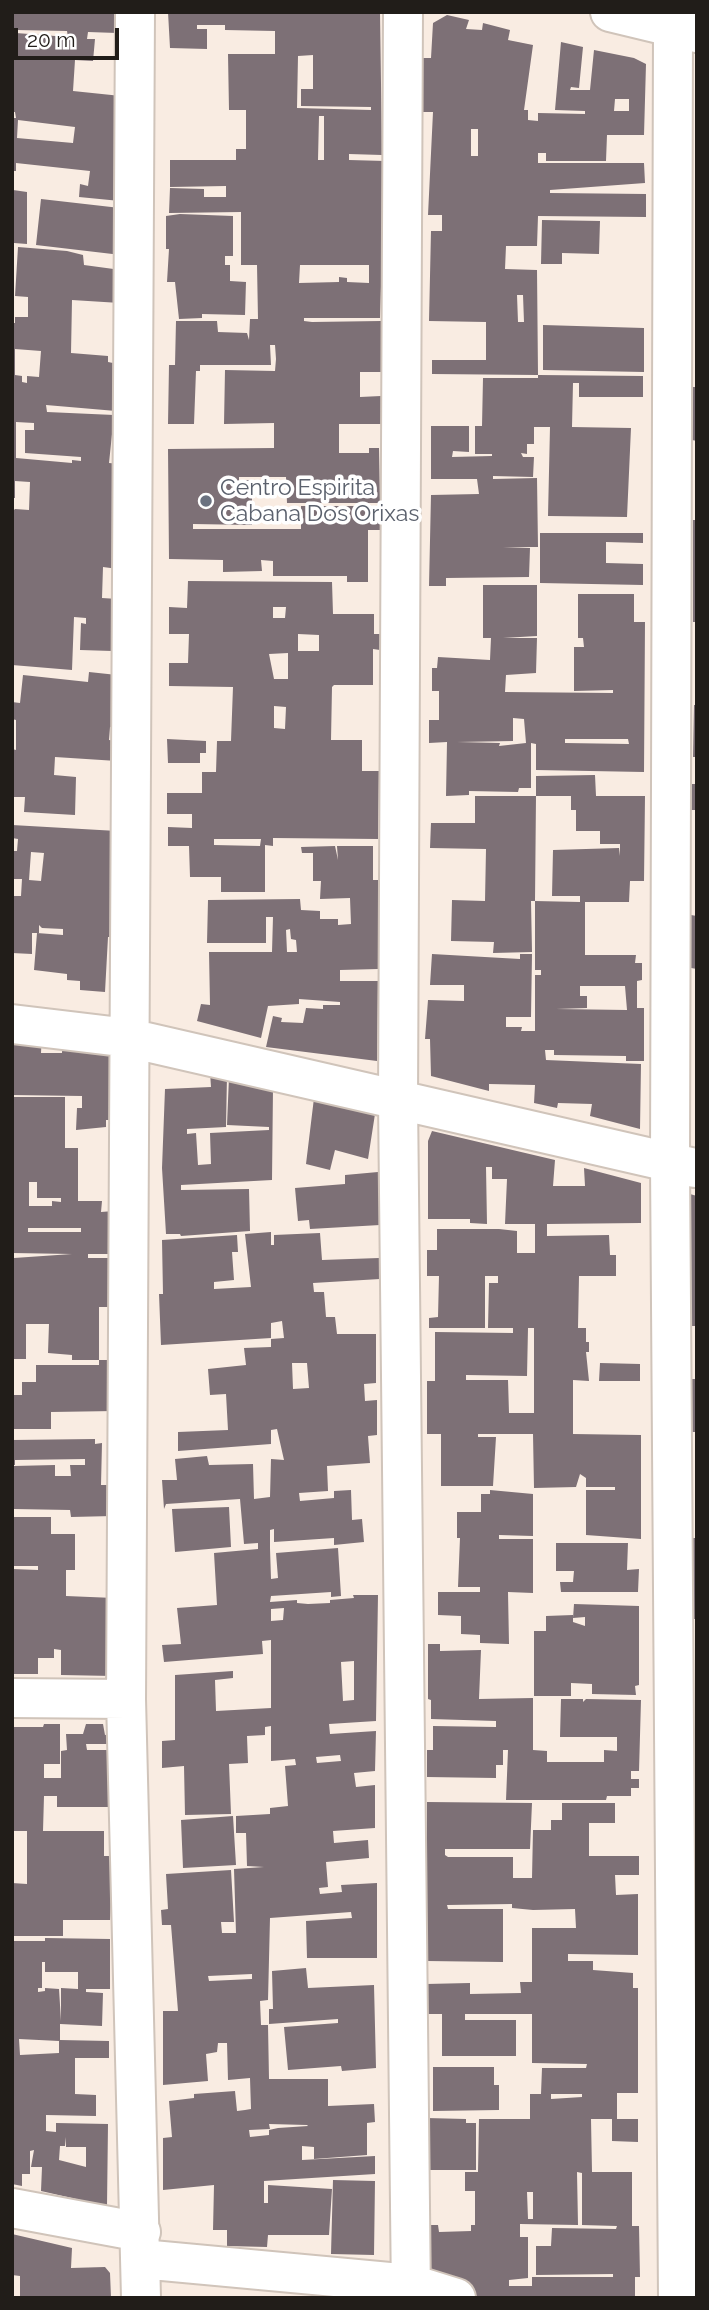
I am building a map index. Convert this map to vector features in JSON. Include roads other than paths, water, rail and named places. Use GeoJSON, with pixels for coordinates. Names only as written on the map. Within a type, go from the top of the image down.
{"type":"FeatureCollection","features":[{"type":"Feature","properties":{"kind":"street"},"geometry":{"type":"LineString","coordinates":[[135,12],[125,1699],[141,2298]]}},
{"type":"Feature","properties":{"kind":"street"},"geometry":{"type":"LineString","coordinates":[[403,12],[398,1100],[411,2291]]}},
{"type":"Feature","properties":{"kind":"street"},"geometry":{"type":"LineString","coordinates":[[610,12],[685,30],[678,2298]]}},
{"type":"Feature","properties":{"kind":"street"},"geometry":{"type":"LineString","coordinates":[[12,1024],[129,1038],[683,1166]]}},
{"type":"Feature","properties":{"kind":"street"},"geometry":{"type":"LineString","coordinates":[[12,1698],[125,1699]]}},
{"type":"Feature","properties":{"kind":"street"},"geometry":{"type":"LineString","coordinates":[[12,2208],[141,2246],[456,2298]]}},
{"type":"Feature","properties":{"kind":"place","name":"Centro Espirita Cabana Dos Orixas"},"geometry":{"type":"Point","coordinates":[206,501]}}]}
